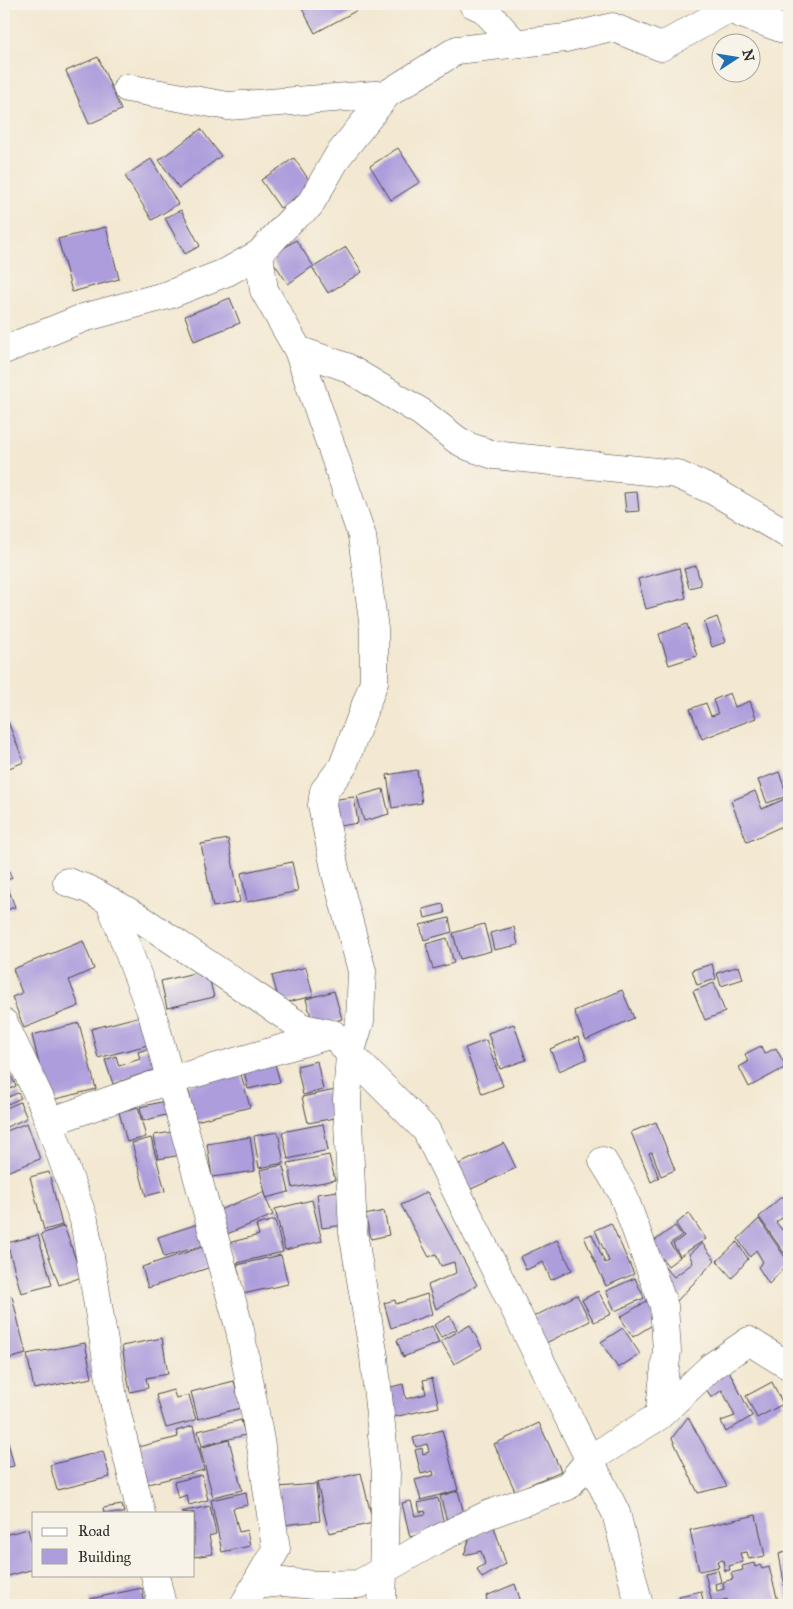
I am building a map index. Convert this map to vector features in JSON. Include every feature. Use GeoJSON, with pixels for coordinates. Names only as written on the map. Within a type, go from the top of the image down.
{"type":"FeatureCollection","features":[{"type":"Feature","properties":{"kind":"street"},"geometry":{"type":"LineString","coordinates":[[473,4],[484,9],[515,43]]}},
{"type":"Feature","properties":{"kind":"street"},"geometry":{"type":"LineString","coordinates":[[4,350],[83,318],[168,295],[227,272],[259,254],[293,218],[309,206],[338,156],[387,94],[457,50],[566,38],[612,27],[661,47],[728,9],[789,31]]}},
{"type":"Feature","properties":{"kind":"street"},"geometry":{"type":"LineString","coordinates":[[127,88],[228,106],[387,94]]}},
{"type":"Feature","properties":{"kind":"street"},"geometry":{"type":"LineString","coordinates":[[50,1122],[172,1080],[342,1044],[360,1021],[362,971],[336,874],[322,805],[324,791],[344,766],[374,682],[374,629],[362,536],[298,350],[264,290],[259,254]]}},
{"type":"Feature","properties":{"kind":"street"},"geometry":{"type":"LineString","coordinates":[[298,350],[346,367],[421,412],[457,440],[470,447],[494,455],[676,474],[714,491],[789,535]]}},
{"type":"Feature","properties":{"kind":"street"},"geometry":{"type":"LineString","coordinates":[[67,882],[88,889],[138,918],[303,1028],[342,1044],[426,1130],[616,1513],[639,1605]]}},
{"type":"Feature","properties":{"kind":"street"},"geometry":{"type":"LineString","coordinates":[[110,902],[153,1017],[240,1330],[261,1446],[276,1549],[250,1595]]}},
{"type":"Feature","properties":{"kind":"street"},"geometry":{"type":"LineString","coordinates":[[4,1023],[50,1122],[84,1220],[113,1397],[140,1512]]}},
{"type":"Feature","properties":{"kind":"street"},"geometry":{"type":"LineString","coordinates":[[342,1044],[347,1099],[353,1232],[374,1357],[386,1474],[382,1605]]}},
{"type":"Feature","properties":{"kind":"street"},"geometry":{"type":"LineString","coordinates":[[603,1161],[622,1192],[664,1306],[667,1351],[659,1416]]}},
{"type":"Feature","properties":{"kind":"street"},"geometry":{"type":"LineString","coordinates":[[250,1595],[283,1582],[314,1585],[359,1584],[487,1515],[568,1486],[590,1459],[659,1416],[711,1367],[749,1341],[789,1366]]}},
{"type":"Feature","properties":{"kind":"street"},"geometry":{"type":"LineString","coordinates":[[155,1576],[162,1605]]}},
{"type":"Feature","properties":{"kind":"building"},"geometry":{"type":"Polygon","coordinates":[[[361,4],[363,7],[315,33],[300,5],[361,4]]]}},
{"type":"Feature","properties":{"kind":"building"},"geometry":{"type":"Polygon","coordinates":[[[98,57],[121,110],[89,124],[66,71],[98,57]]]}},
{"type":"Feature","properties":{"kind":"building"},"geometry":{"type":"Polygon","coordinates":[[[201,129],[221,156],[179,188],[159,160],[201,129]]]}},
{"type":"Feature","properties":{"kind":"building"},"geometry":{"type":"Polygon","coordinates":[[[398,148],[420,182],[391,200],[370,166],[398,148]]]}},
{"type":"Feature","properties":{"kind":"building"},"geometry":{"type":"Polygon","coordinates":[[[294,158],[313,186],[280,208],[261,180],[294,158]]]}},
{"type":"Feature","properties":{"kind":"building"},"geometry":{"type":"Polygon","coordinates":[[[151,159],[178,204],[152,220],[125,176],[151,159]]]}},
{"type":"Feature","properties":{"kind":"building"},"geometry":{"type":"Polygon","coordinates":[[[181,210],[200,246],[185,254],[165,218],[181,210]]]}},
{"type":"Feature","properties":{"kind":"building"},"geometry":{"type":"Polygon","coordinates":[[[106,227],[119,279],[72,292],[58,239],[106,227]]]}},
{"type":"Feature","properties":{"kind":"building"},"geometry":{"type":"Polygon","coordinates":[[[296,240],[314,267],[346,247],[362,272],[328,293],[312,267],[288,284],[270,257],[296,240]]]}},
{"type":"Feature","properties":{"kind":"building"},"geometry":{"type":"Polygon","coordinates":[[[230,298],[240,323],[194,341],[185,316],[230,298]]]}},
{"type":"Feature","properties":{"kind":"building"},"geometry":{"type":"Polygon","coordinates":[[[637,492],[639,511],[626,512],[624,493],[637,492]]]}},
{"type":"Feature","properties":{"kind":"building"},"geometry":{"type":"Polygon","coordinates":[[[696,566],[701,585],[689,588],[684,569],[696,566]]]}},
{"type":"Feature","properties":{"kind":"building"},"geometry":{"type":"Polygon","coordinates":[[[679,568],[686,598],[646,609],[638,579],[679,568]]]}},
{"type":"Feature","properties":{"kind":"building"},"geometry":{"type":"Polygon","coordinates":[[[717,617],[726,642],[712,647],[704,622],[717,617]]]}},
{"type":"Feature","properties":{"kind":"building"},"geometry":{"type":"Polygon","coordinates":[[[687,624],[697,656],[669,665],[659,634],[687,624]]]}},
{"type":"Feature","properties":{"kind":"building"},"geometry":{"type":"Polygon","coordinates":[[[730,693],[735,707],[750,701],[756,718],[702,739],[690,709],[706,703],[711,716],[718,714],[713,700],[730,693]]]}},
{"type":"Feature","properties":{"kind":"building"},"geometry":{"type":"Polygon","coordinates":[[[8,722],[24,762],[4,770],[4,724],[8,722]]]}},
{"type":"Feature","properties":{"kind":"building"},"geometry":{"type":"Polygon","coordinates":[[[417,770],[422,803],[392,808],[387,775],[417,770]]]}},
{"type":"Feature","properties":{"kind":"building"},"geometry":{"type":"Polygon","coordinates":[[[779,772],[787,796],[767,803],[758,780],[779,772]]]}},
{"type":"Feature","properties":{"kind":"building"},"geometry":{"type":"Polygon","coordinates":[[[383,789],[389,814],[364,821],[357,796],[383,789]]]}},
{"type":"Feature","properties":{"kind":"building"},"geometry":{"type":"Polygon","coordinates":[[[755,791],[762,809],[789,797],[789,823],[747,842],[731,801],[755,791]]]}},
{"type":"Feature","properties":{"kind":"building"},"geometry":{"type":"Polygon","coordinates":[[[354,797],[358,823],[334,827],[330,800],[354,797]]]}},
{"type":"Feature","properties":{"kind":"building"},"geometry":{"type":"Polygon","coordinates":[[[228,839],[240,902],[213,907],[201,844],[228,839]]]}},
{"type":"Feature","properties":{"kind":"building"},"geometry":{"type":"Polygon","coordinates":[[[4,860],[12,878],[4,882],[4,860]]]}},
{"type":"Feature","properties":{"kind":"building"},"geometry":{"type":"Polygon","coordinates":[[[292,862],[298,891],[247,902],[241,873],[292,862]]]}},
{"type":"Feature","properties":{"kind":"building"},"geometry":{"type":"Polygon","coordinates":[[[7,885],[15,907],[4,911],[4,886],[7,885]]]}},
{"type":"Feature","properties":{"kind":"building"},"geometry":{"type":"Polygon","coordinates":[[[443,904],[445,913],[425,918],[423,909],[443,904]]]}},
{"type":"Feature","properties":{"kind":"building"},"geometry":{"type":"Polygon","coordinates":[[[449,918],[452,932],[424,940],[420,925],[449,918]]]}},
{"type":"Feature","properties":{"kind":"building"},"geometry":{"type":"Polygon","coordinates":[[[484,924],[491,951],[460,959],[453,933],[484,924]]]}},
{"type":"Feature","properties":{"kind":"building"},"geometry":{"type":"Polygon","coordinates":[[[514,927],[518,945],[494,950],[490,933],[514,927]]]}},
{"type":"Feature","properties":{"kind":"building"},"geometry":{"type":"Polygon","coordinates":[[[447,938],[454,963],[433,969],[426,944],[447,938]]]}},
{"type":"Feature","properties":{"kind":"building"},"geometry":{"type":"Polygon","coordinates":[[[83,941],[94,969],[69,980],[79,1006],[24,1028],[12,997],[22,993],[13,969],[83,941]]]}},
{"type":"Feature","properties":{"kind":"building"},"geometry":{"type":"Polygon","coordinates":[[[712,964],[716,979],[697,985],[692,970],[712,964]]]}},
{"type":"Feature","properties":{"kind":"building"},"geometry":{"type":"Polygon","coordinates":[[[739,966],[743,979],[721,986],[717,973],[739,966]]]}},
{"type":"Feature","properties":{"kind":"building"},"geometry":{"type":"Polygon","coordinates":[[[306,967],[313,996],[280,1004],[272,976],[306,967]]]}},
{"type":"Feature","properties":{"kind":"building"},"geometry":{"type":"Polygon","coordinates":[[[207,970],[214,997],[167,1008],[161,981],[207,970]]]}},
{"type":"Feature","properties":{"kind":"building"},"geometry":{"type":"Polygon","coordinates":[[[714,983],[725,1012],[705,1020],[693,991],[714,983]]]}},
{"type":"Feature","properties":{"kind":"building"},"geometry":{"type":"Polygon","coordinates":[[[622,990],[634,1018],[586,1040],[574,1011],[622,990]]]}},
{"type":"Feature","properties":{"kind":"building"},"geometry":{"type":"Polygon","coordinates":[[[334,991],[342,1019],[314,1027],[306,999],[334,991]]]}},
{"type":"Feature","properties":{"kind":"building"},"geometry":{"type":"Polygon","coordinates":[[[141,1016],[148,1045],[98,1058],[91,1029],[141,1016]]]}},
{"type":"Feature","properties":{"kind":"building"},"geometry":{"type":"Polygon","coordinates":[[[79,1023],[96,1089],[48,1101],[32,1035],[79,1023]]]}},
{"type":"Feature","properties":{"kind":"building"},"geometry":{"type":"Polygon","coordinates":[[[514,1024],[526,1060],[500,1069],[488,1033],[514,1024]]]}},
{"type":"Feature","properties":{"kind":"building"},"geometry":{"type":"Polygon","coordinates":[[[578,1037],[587,1059],[559,1071],[550,1049],[578,1037]]]}},
{"type":"Feature","properties":{"kind":"building"},"geometry":{"type":"Polygon","coordinates":[[[486,1040],[503,1086],[482,1094],[465,1048],[486,1040]]]}},
{"type":"Feature","properties":{"kind":"building"},"geometry":{"type":"Polygon","coordinates":[[[761,1046],[764,1054],[776,1048],[786,1067],[749,1087],[739,1067],[748,1062],[745,1054],[761,1046]]]}},
{"type":"Feature","properties":{"kind":"building"},"geometry":{"type":"Polygon","coordinates":[[[150,1048],[157,1069],[113,1084],[105,1060],[116,1056],[119,1066],[140,1059],[138,1052],[150,1048]]]}},
{"type":"Feature","properties":{"kind":"building"},"geometry":{"type":"Polygon","coordinates":[[[4,1060],[16,1086],[4,1092],[4,1060]]]}},
{"type":"Feature","properties":{"kind":"building"},"geometry":{"type":"Polygon","coordinates":[[[317,1061],[323,1090],[303,1095],[297,1066],[317,1061]]]}},
{"type":"Feature","properties":{"kind":"building"},"geometry":{"type":"Polygon","coordinates":[[[275,1064],[280,1082],[248,1089],[244,1071],[275,1064]]]}},
{"type":"Feature","properties":{"kind":"building"},"geometry":{"type":"Polygon","coordinates":[[[240,1071],[250,1107],[196,1121],[187,1085],[240,1071]]]}},
{"type":"Feature","properties":{"kind":"building"},"geometry":{"type":"Polygon","coordinates":[[[340,1089],[346,1116],[308,1123],[302,1097],[340,1089]]]}},
{"type":"Feature","properties":{"kind":"building"},"geometry":{"type":"Polygon","coordinates":[[[18,1093],[21,1098],[8,1104],[6,1098],[18,1093]]]}},
{"type":"Feature","properties":{"kind":"building"},"geometry":{"type":"Polygon","coordinates":[[[169,1100],[173,1113],[143,1121],[140,1107],[169,1100]]]}},
{"type":"Feature","properties":{"kind":"building"},"geometry":{"type":"Polygon","coordinates":[[[20,1102],[27,1118],[4,1128],[4,1109],[20,1102]]]}},
{"type":"Feature","properties":{"kind":"building"},"geometry":{"type":"Polygon","coordinates":[[[138,1107],[146,1137],[127,1142],[119,1112],[138,1107]]]}},
{"type":"Feature","properties":{"kind":"building"},"geometry":{"type":"Polygon","coordinates":[[[656,1122],[675,1170],[661,1176],[652,1152],[649,1153],[659,1178],[651,1182],[631,1132],[656,1122]]]}},
{"type":"Feature","properties":{"kind":"building"},"geometry":{"type":"Polygon","coordinates":[[[27,1123],[40,1159],[4,1173],[4,1132],[27,1123]]]}},
{"type":"Feature","properties":{"kind":"building"},"geometry":{"type":"Polygon","coordinates":[[[323,1124],[328,1150],[288,1159],[282,1132],[323,1124]]]}},
{"type":"Feature","properties":{"kind":"building"},"geometry":{"type":"Polygon","coordinates":[[[178,1131],[182,1155],[158,1159],[154,1135],[178,1131]]]}},
{"type":"Feature","properties":{"kind":"building"},"geometry":{"type":"Polygon","coordinates":[[[278,1132],[284,1163],[259,1168],[254,1136],[278,1132]]]}},
{"type":"Feature","properties":{"kind":"building"},"geometry":{"type":"Polygon","coordinates":[[[250,1137],[255,1171],[212,1177],[207,1144],[250,1137]]]}},
{"type":"Feature","properties":{"kind":"building"},"geometry":{"type":"Polygon","coordinates":[[[151,1138],[165,1191],[146,1196],[132,1143],[151,1138]]]}},
{"type":"Feature","properties":{"kind":"building"},"geometry":{"type":"Polygon","coordinates":[[[504,1143],[516,1168],[467,1191],[455,1166],[504,1143]]]}},
{"type":"Feature","properties":{"kind":"building"},"geometry":{"type":"Polygon","coordinates":[[[329,1155],[335,1180],[293,1188],[288,1163],[329,1155]]]}},
{"type":"Feature","properties":{"kind":"building"},"geometry":{"type":"Polygon","coordinates":[[[283,1165],[289,1192],[266,1198],[260,1170],[283,1165]]]}},
{"type":"Feature","properties":{"kind":"building"},"geometry":{"type":"Polygon","coordinates":[[[49,1172],[62,1225],[44,1230],[30,1177],[49,1172]]]}},
{"type":"Feature","properties":{"kind":"building"},"geometry":{"type":"Polygon","coordinates":[[[338,1191],[344,1225],[322,1228],[317,1194],[338,1191]]]}},
{"type":"Feature","properties":{"kind":"building"},"geometry":{"type":"Polygon","coordinates":[[[263,1192],[273,1215],[227,1234],[217,1211],[263,1192]]]}},
{"type":"Feature","properties":{"kind":"building"},"geometry":{"type":"Polygon","coordinates":[[[427,1192],[477,1285],[436,1309],[428,1285],[456,1273],[454,1262],[441,1266],[436,1254],[429,1257],[401,1205],[427,1192]]]}},
{"type":"Feature","properties":{"kind":"building"},"geometry":{"type":"Polygon","coordinates":[[[782,1196],[789,1206],[789,1247],[784,1253],[759,1217],[782,1196]],[[782,1218],[776,1222],[782,1230],[788,1226],[782,1218]]]}},
{"type":"Feature","properties":{"kind":"building"},"geometry":{"type":"Polygon","coordinates":[[[312,1200],[322,1241],[285,1250],[275,1209],[312,1200]]]}},
{"type":"Feature","properties":{"kind":"building"},"geometry":{"type":"Polygon","coordinates":[[[384,1211],[389,1235],[371,1239],[365,1215],[384,1211]]]}},
{"type":"Feature","properties":{"kind":"building"},"geometry":{"type":"Polygon","coordinates":[[[689,1213],[706,1239],[680,1256],[673,1244],[684,1236],[676,1224],[689,1213]]]}},
{"type":"Feature","properties":{"kind":"building"},"geometry":{"type":"Polygon","coordinates":[[[759,1219],[789,1263],[769,1284],[758,1267],[763,1262],[756,1250],[750,1257],[738,1239],[759,1219]]]}},
{"type":"Feature","properties":{"kind":"building"},"geometry":{"type":"Polygon","coordinates":[[[275,1220],[283,1252],[233,1264],[228,1243],[259,1235],[256,1225],[275,1220]]]}},
{"type":"Feature","properties":{"kind":"building"},"geometry":{"type":"Polygon","coordinates":[[[201,1223],[207,1244],[164,1257],[158,1237],[201,1223]]]}},
{"type":"Feature","properties":{"kind":"building"},"geometry":{"type":"Polygon","coordinates":[[[611,1223],[634,1274],[606,1286],[584,1237],[592,1234],[605,1263],[609,1261],[595,1230],[611,1223]]]}},
{"type":"Feature","properties":{"kind":"building"},"geometry":{"type":"Polygon","coordinates":[[[64,1226],[82,1277],[59,1285],[41,1234],[64,1226]]]}},
{"type":"Feature","properties":{"kind":"building"},"geometry":{"type":"Polygon","coordinates":[[[675,1226],[682,1235],[670,1244],[680,1257],[668,1266],[662,1258],[657,1262],[646,1247],[675,1226]]]}},
{"type":"Feature","properties":{"kind":"building"},"geometry":{"type":"Polygon","coordinates":[[[38,1235],[52,1285],[21,1293],[7,1243],[38,1235]]]}},
{"type":"Feature","properties":{"kind":"building"},"geometry":{"type":"Polygon","coordinates":[[[557,1240],[572,1270],[551,1280],[543,1262],[526,1270],[520,1257],[557,1240]]]}},
{"type":"Feature","properties":{"kind":"building"},"geometry":{"type":"Polygon","coordinates":[[[737,1242],[748,1259],[732,1278],[717,1261],[737,1242]]]}},
{"type":"Feature","properties":{"kind":"building"},"geometry":{"type":"Polygon","coordinates":[[[702,1243],[715,1260],[677,1301],[654,1266],[661,1263],[674,1277],[693,1263],[689,1254],[702,1243]]]}},
{"type":"Feature","properties":{"kind":"building"},"geometry":{"type":"Polygon","coordinates":[[[205,1246],[211,1267],[148,1288],[142,1267],[205,1246]]]}},
{"type":"Feature","properties":{"kind":"building"},"geometry":{"type":"Polygon","coordinates":[[[281,1255],[288,1284],[243,1294],[237,1265],[281,1255]]]}},
{"type":"Feature","properties":{"kind":"building"},"geometry":{"type":"Polygon","coordinates":[[[635,1278],[644,1298],[615,1311],[606,1291],[635,1278]]]}},
{"type":"Feature","properties":{"kind":"building"},"geometry":{"type":"Polygon","coordinates":[[[598,1291],[611,1314],[594,1322],[582,1300],[598,1291]]]}},
{"type":"Feature","properties":{"kind":"building"},"geometry":{"type":"Polygon","coordinates":[[[427,1294],[432,1314],[391,1328],[384,1303],[395,1300],[396,1304],[427,1294]]]}},
{"type":"Feature","properties":{"kind":"building"},"geometry":{"type":"Polygon","coordinates":[[[577,1295],[590,1321],[544,1344],[531,1318],[577,1295]]]}},
{"type":"Feature","properties":{"kind":"building"},"geometry":{"type":"Polygon","coordinates":[[[12,1296],[26,1354],[4,1360],[4,1298],[12,1296]]]}},
{"type":"Feature","properties":{"kind":"building"},"geometry":{"type":"Polygon","coordinates":[[[647,1301],[659,1321],[633,1337],[620,1317],[647,1301]]]}},
{"type":"Feature","properties":{"kind":"building"},"geometry":{"type":"Polygon","coordinates":[[[450,1316],[457,1329],[441,1337],[434,1325],[450,1316]]]}},
{"type":"Feature","properties":{"kind":"building"},"geometry":{"type":"Polygon","coordinates":[[[470,1325],[482,1348],[454,1364],[441,1341],[470,1325]]]}},
{"type":"Feature","properties":{"kind":"building"},"geometry":{"type":"Polygon","coordinates":[[[432,1326],[439,1343],[403,1357],[397,1340],[432,1326]]]}},
{"type":"Feature","properties":{"kind":"building"},"geometry":{"type":"Polygon","coordinates":[[[623,1328],[640,1354],[618,1368],[601,1342],[623,1328]]]}},
{"type":"Feature","properties":{"kind":"building"},"geometry":{"type":"Polygon","coordinates":[[[162,1338],[168,1374],[146,1378],[148,1388],[130,1392],[122,1346],[162,1338]]]}},
{"type":"Feature","properties":{"kind":"building"},"geometry":{"type":"Polygon","coordinates":[[[85,1343],[92,1378],[34,1389],[27,1354],[85,1343]]]}},
{"type":"Feature","properties":{"kind":"building"},"geometry":{"type":"Polygon","coordinates":[[[729,1371],[752,1416],[726,1432],[721,1421],[735,1416],[722,1390],[711,1398],[706,1388],[729,1371]]]}},
{"type":"Feature","properties":{"kind":"building"},"geometry":{"type":"Polygon","coordinates":[[[432,1378],[439,1407],[394,1417],[387,1388],[403,1384],[406,1399],[426,1394],[423,1380],[432,1378]]]}},
{"type":"Feature","properties":{"kind":"building"},"geometry":{"type":"Polygon","coordinates":[[[234,1381],[241,1408],[198,1419],[191,1392],[234,1381]]]}},
{"type":"Feature","properties":{"kind":"building"},"geometry":{"type":"Polygon","coordinates":[[[772,1382],[783,1404],[757,1418],[746,1396],[772,1382]]]}},
{"type":"Feature","properties":{"kind":"building"},"geometry":{"type":"Polygon","coordinates":[[[173,1390],[176,1398],[189,1395],[196,1420],[166,1428],[156,1395],[173,1390]]]}},
{"type":"Feature","properties":{"kind":"building"},"geometry":{"type":"Polygon","coordinates":[[[688,1417],[727,1486],[698,1493],[672,1438],[688,1417]]]}},
{"type":"Feature","properties":{"kind":"building"},"geometry":{"type":"Polygon","coordinates":[[[241,1420],[245,1435],[202,1446],[198,1431],[241,1420]]]}},
{"type":"Feature","properties":{"kind":"building"},"geometry":{"type":"Polygon","coordinates":[[[539,1423],[561,1471],[515,1491],[494,1444],[539,1423]]]}},
{"type":"Feature","properties":{"kind":"building"},"geometry":{"type":"Polygon","coordinates":[[[4,1426],[14,1466],[4,1468],[4,1426]]]}},
{"type":"Feature","properties":{"kind":"building"},"geometry":{"type":"Polygon","coordinates":[[[193,1426],[204,1470],[148,1484],[138,1447],[178,1437],[176,1431],[193,1426]]]}},
{"type":"Feature","properties":{"kind":"building"},"geometry":{"type":"Polygon","coordinates":[[[442,1430],[458,1490],[421,1500],[415,1480],[434,1475],[433,1471],[421,1474],[415,1450],[422,1448],[423,1454],[429,1452],[427,1444],[416,1447],[413,1438],[442,1430]]]}},
{"type":"Feature","properties":{"kind":"building"},"geometry":{"type":"Polygon","coordinates":[[[229,1440],[242,1490],[213,1497],[200,1448],[229,1440]]]}},
{"type":"Feature","properties":{"kind":"building"},"geometry":{"type":"Polygon","coordinates":[[[103,1451],[110,1477],[57,1490],[50,1465],[103,1451]]]}},
{"type":"Feature","properties":{"kind":"building"},"geometry":{"type":"Polygon","coordinates":[[[361,1473],[373,1523],[329,1533],[317,1483],[361,1473]]]}},
{"type":"Feature","properties":{"kind":"building"},"geometry":{"type":"Polygon","coordinates":[[[202,1475],[208,1500],[189,1505],[187,1495],[178,1498],[174,1482],[202,1475]]]}},
{"type":"Feature","properties":{"kind":"building"},"geometry":{"type":"Polygon","coordinates":[[[316,1484],[320,1521],[282,1525],[278,1487],[316,1484]]]}},
{"type":"Feature","properties":{"kind":"building"},"geometry":{"type":"Polygon","coordinates":[[[458,1491],[466,1521],[448,1525],[440,1496],[458,1491]]]}},
{"type":"Feature","properties":{"kind":"building"},"geometry":{"type":"Polygon","coordinates":[[[246,1492],[248,1505],[233,1508],[239,1532],[247,1530],[250,1546],[222,1552],[211,1500],[246,1492]]]}},
{"type":"Feature","properties":{"kind":"building"},"geometry":{"type":"Polygon","coordinates":[[[438,1498],[445,1529],[410,1537],[402,1503],[411,1501],[415,1516],[426,1514],[425,1511],[420,1512],[418,1503],[438,1498]]]}},
{"type":"Feature","properties":{"kind":"building"},"geometry":{"type":"Polygon","coordinates":[[[122,1505],[124,1512],[104,1512],[103,1508],[122,1505]]]}},
{"type":"Feature","properties":{"kind":"building"},"geometry":{"type":"Polygon","coordinates":[[[210,1506],[216,1534],[209,1536],[213,1554],[195,1557],[195,1512],[181,1512],[210,1506]]]}},
{"type":"Feature","properties":{"kind":"building"},"geometry":{"type":"Polygon","coordinates":[[[756,1515],[765,1556],[749,1559],[747,1552],[740,1553],[743,1562],[729,1566],[730,1570],[725,1571],[723,1560],[717,1561],[719,1567],[699,1571],[690,1530],[756,1515]]]}},
{"type":"Feature","properties":{"kind":"building"},"geometry":{"type":"Polygon","coordinates":[[[494,1527],[506,1564],[482,1578],[477,1569],[485,1564],[481,1551],[464,1555],[470,1537],[494,1527]]]}},
{"type":"Feature","properties":{"kind":"building"},"geometry":{"type":"Polygon","coordinates":[[[28,1529],[32,1545],[32,1570],[4,1577],[4,1535],[28,1529]]]}},
{"type":"Feature","properties":{"kind":"building"},"geometry":{"type":"Polygon","coordinates":[[[789,1551],[789,1581],[784,1582],[779,1554],[789,1551]]]}},
{"type":"Feature","properties":{"kind":"building"},"geometry":{"type":"Polygon","coordinates":[[[754,1563],[755,1567],[760,1565],[762,1569],[769,1567],[778,1601],[766,1605],[728,1605],[727,1599],[712,1603],[705,1573],[718,1570],[721,1582],[715,1584],[717,1591],[724,1589],[723,1582],[733,1579],[731,1573],[743,1570],[742,1566],[754,1563]]]}},
{"type":"Feature","properties":{"kind":"building"},"geometry":{"type":"Polygon","coordinates":[[[789,1583],[789,1605],[788,1605],[784,1584],[789,1583]]]}},
{"type":"Feature","properties":{"kind":"building"},"geometry":{"type":"Polygon","coordinates":[[[515,1584],[522,1605],[488,1605],[486,1596],[515,1584]]]}},
{"type":"Feature","properties":{"kind":"building"},"geometry":{"type":"Polygon","coordinates":[[[142,1588],[145,1605],[91,1605],[90,1599],[142,1588]]]}},
{"type":"Feature","properties":{"kind":"building"},"geometry":{"type":"Polygon","coordinates":[[[701,1591],[704,1605],[681,1605],[679,1596],[701,1591]]]}},
{"type":"Feature","properties":{"kind":"building"},"geometry":{"type":"Polygon","coordinates":[[[350,1600],[351,1605],[331,1605],[330,1603],[350,1600]]]}}]}
